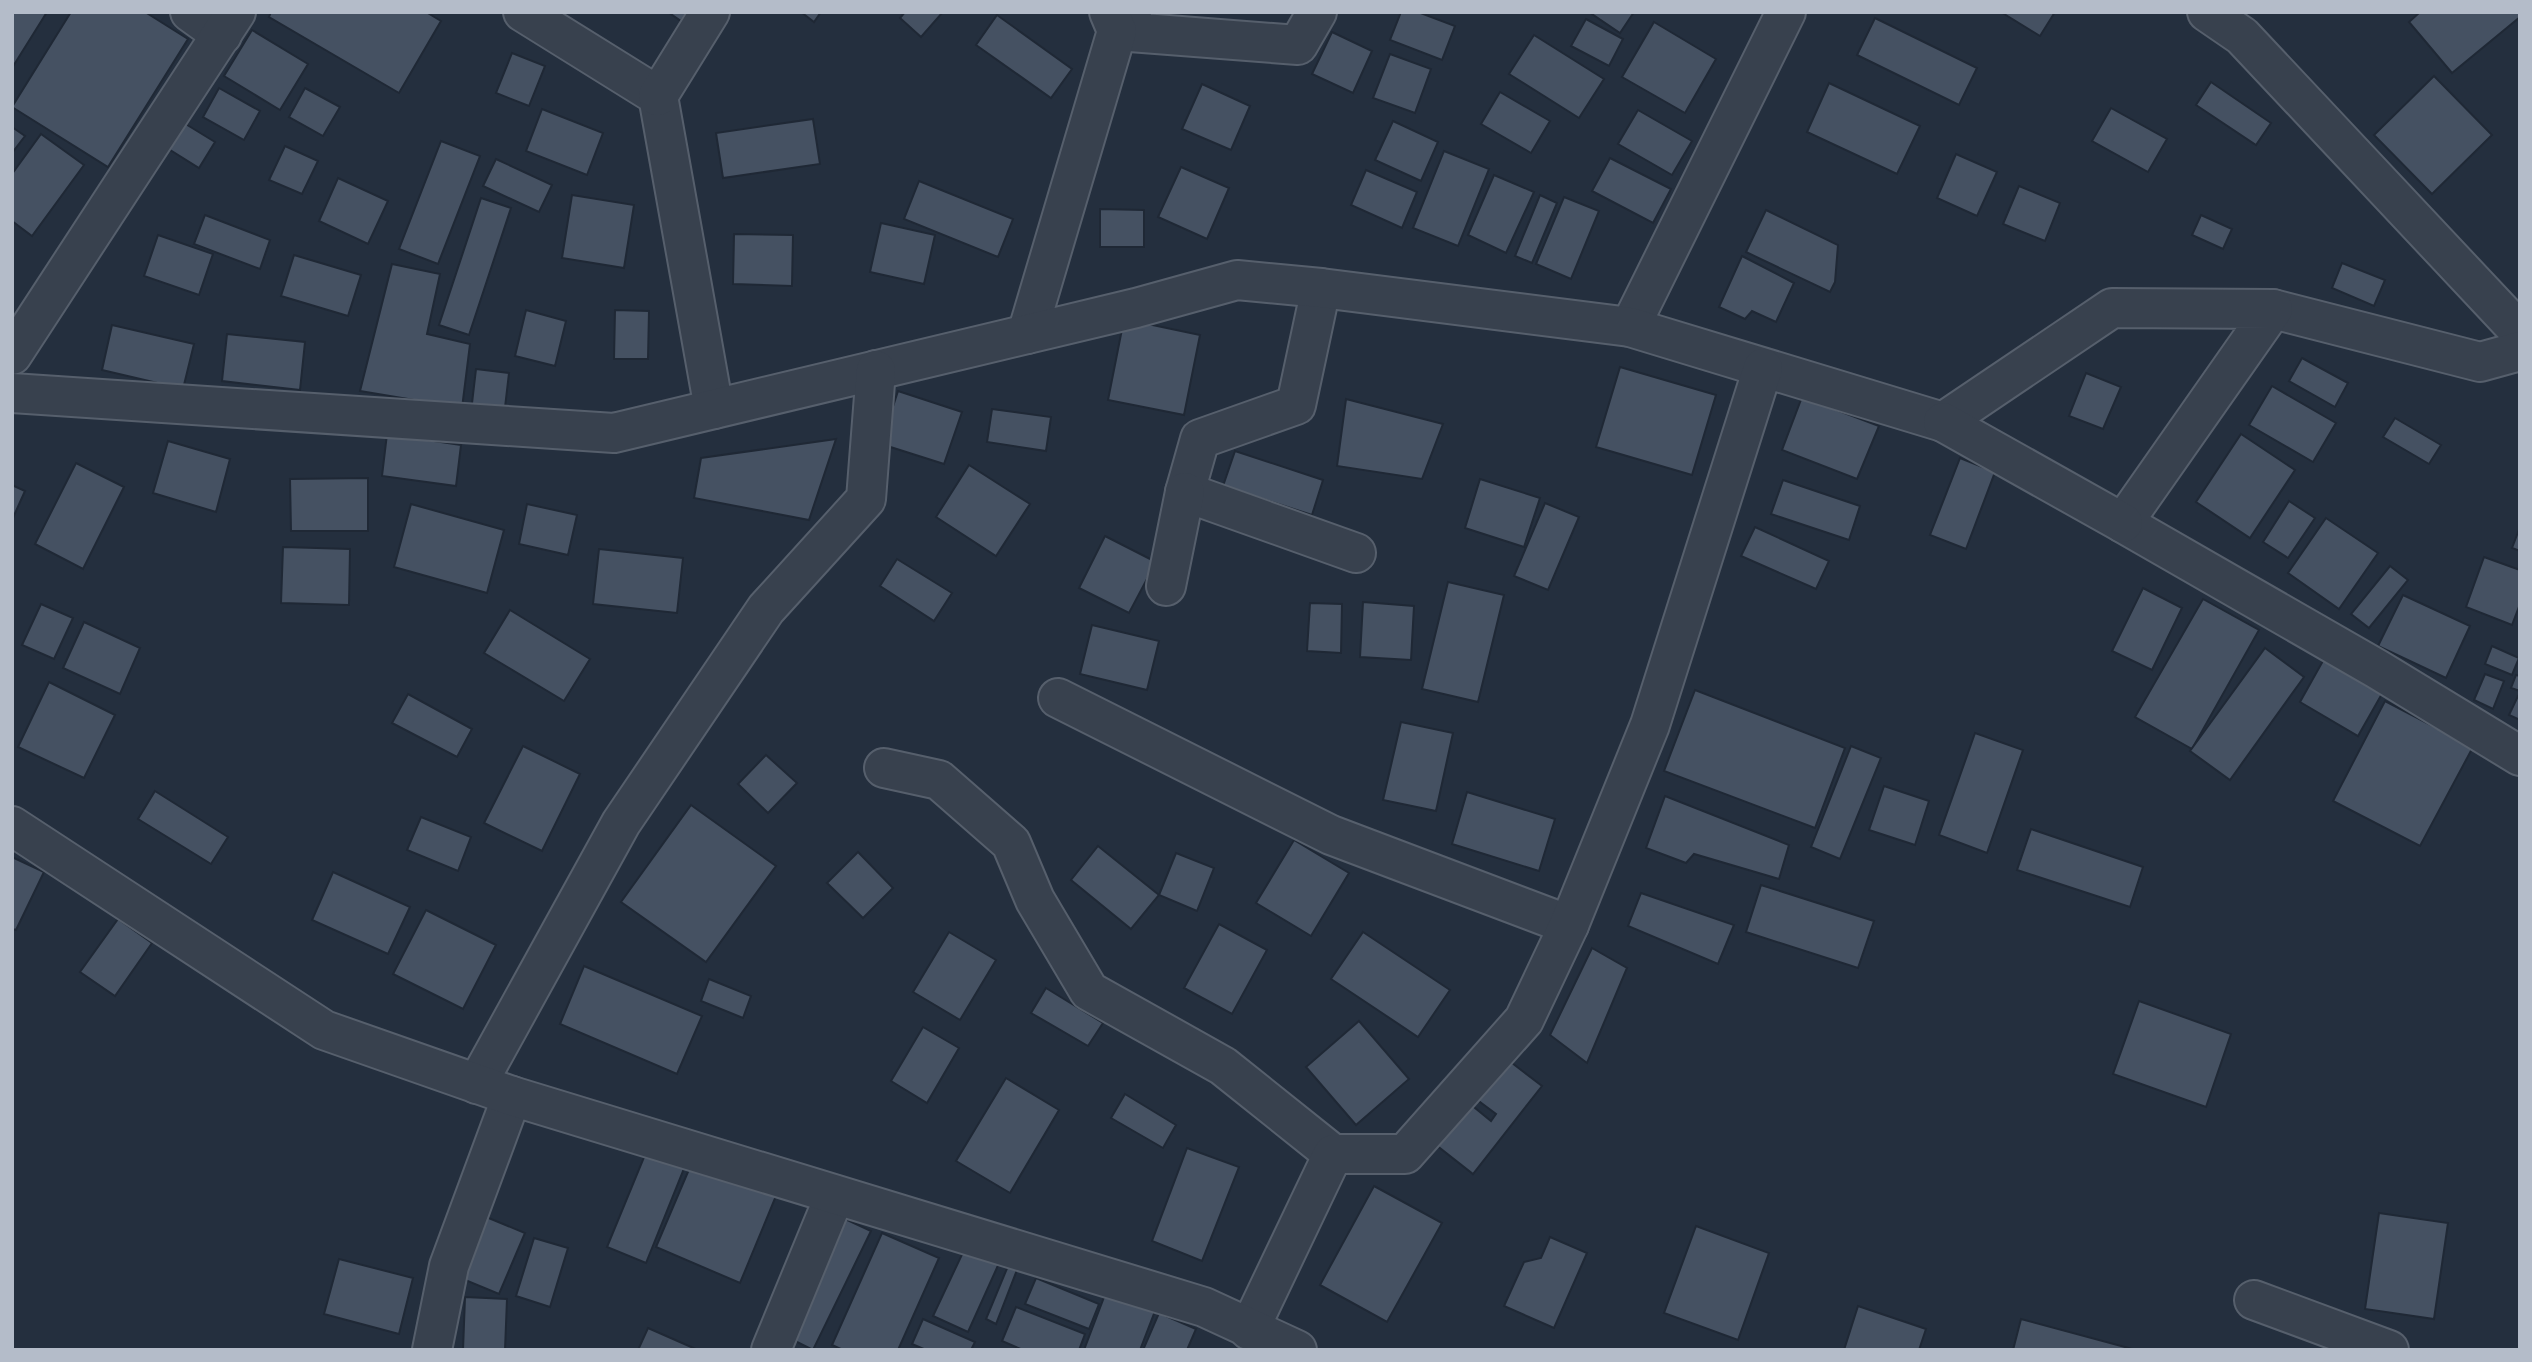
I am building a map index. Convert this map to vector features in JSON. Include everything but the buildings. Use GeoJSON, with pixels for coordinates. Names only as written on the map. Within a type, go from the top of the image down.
{"type":"FeatureCollection","features":[{"type":"Feature","properties":{"kind":"street"},"geometry":{"type":"LineString","coordinates":[[12,355],[229,24],[190,12]]}},
{"type":"Feature","properties":{"kind":"street"},"geometry":{"type":"LineString","coordinates":[[523,12],[658,96]]}},
{"type":"Feature","properties":{"kind":"street"},"geometry":{"type":"LineString","coordinates":[[710,12],[658,96],[714,409]]}},
{"type":"Feature","properties":{"kind":"street"},"geometry":{"type":"LineString","coordinates":[[1027,334],[1119,19],[1298,46],[1317,12]]}},
{"type":"Feature","properties":{"kind":"street"},"geometry":{"type":"LineString","coordinates":[[1630,327],[1786,12]]}},
{"type":"Feature","properties":{"kind":"street"},"geometry":{"type":"LineString","coordinates":[[2207,12],[2242,36],[2520,332]]}},
{"type":"Feature","properties":{"kind":"street"},"geometry":{"type":"LineString","coordinates":[[12,393],[614,433],[1237,281],[1321,288],[1630,327],[1943,422],[2376,669],[2520,756]]}},
{"type":"Feature","properties":{"kind":"street"},"geometry":{"type":"LineString","coordinates":[[1166,586],[1185,492],[1200,439],[1296,405],[1321,288]]}},
{"type":"Feature","properties":{"kind":"street"},"geometry":{"type":"LineString","coordinates":[[1943,422],[2112,308],[2273,309],[2480,362],[2520,351]]}},
{"type":"Feature","properties":{"kind":"street"},"geometry":{"type":"LineString","coordinates":[[2123,523],[2273,309]]}},
{"type":"Feature","properties":{"kind":"street"},"geometry":{"type":"LineString","coordinates":[[884,768],[939,780],[1011,843],[1035,900],[1089,991],[1223,1066],[1333,1154],[1405,1154],[1524,1020],[1569,925],[1650,725],[1763,368]]}},
{"type":"Feature","properties":{"kind":"street"},"geometry":{"type":"LineString","coordinates":[[432,1350],[449,1266],[495,1090],[629,812],[766,609],[866,499],[876,370]]}},
{"type":"Feature","properties":{"kind":"street"},"geometry":{"type":"LineString","coordinates":[[1185,492],[1356,553]]}},
{"type":"Feature","properties":{"kind":"street"},"geometry":{"type":"LineString","coordinates":[[1058,698],[1331,835],[1569,925]]}},
{"type":"Feature","properties":{"kind":"street"},"geometry":{"type":"LineString","coordinates":[[12,826],[324,1030],[495,1090],[1204,1307],[1297,1350]]}},
{"type":"Feature","properties":{"kind":"street"},"geometry":{"type":"LineString","coordinates":[[1250,1330],[1333,1154]]}},
{"type":"Feature","properties":{"kind":"street"},"geometry":{"type":"LineString","coordinates":[[771,1350],[835,1195]]}},
{"type":"Feature","properties":{"kind":"street"},"geometry":{"type":"LineString","coordinates":[[2254,1300],[2389,1350]]}}]}
